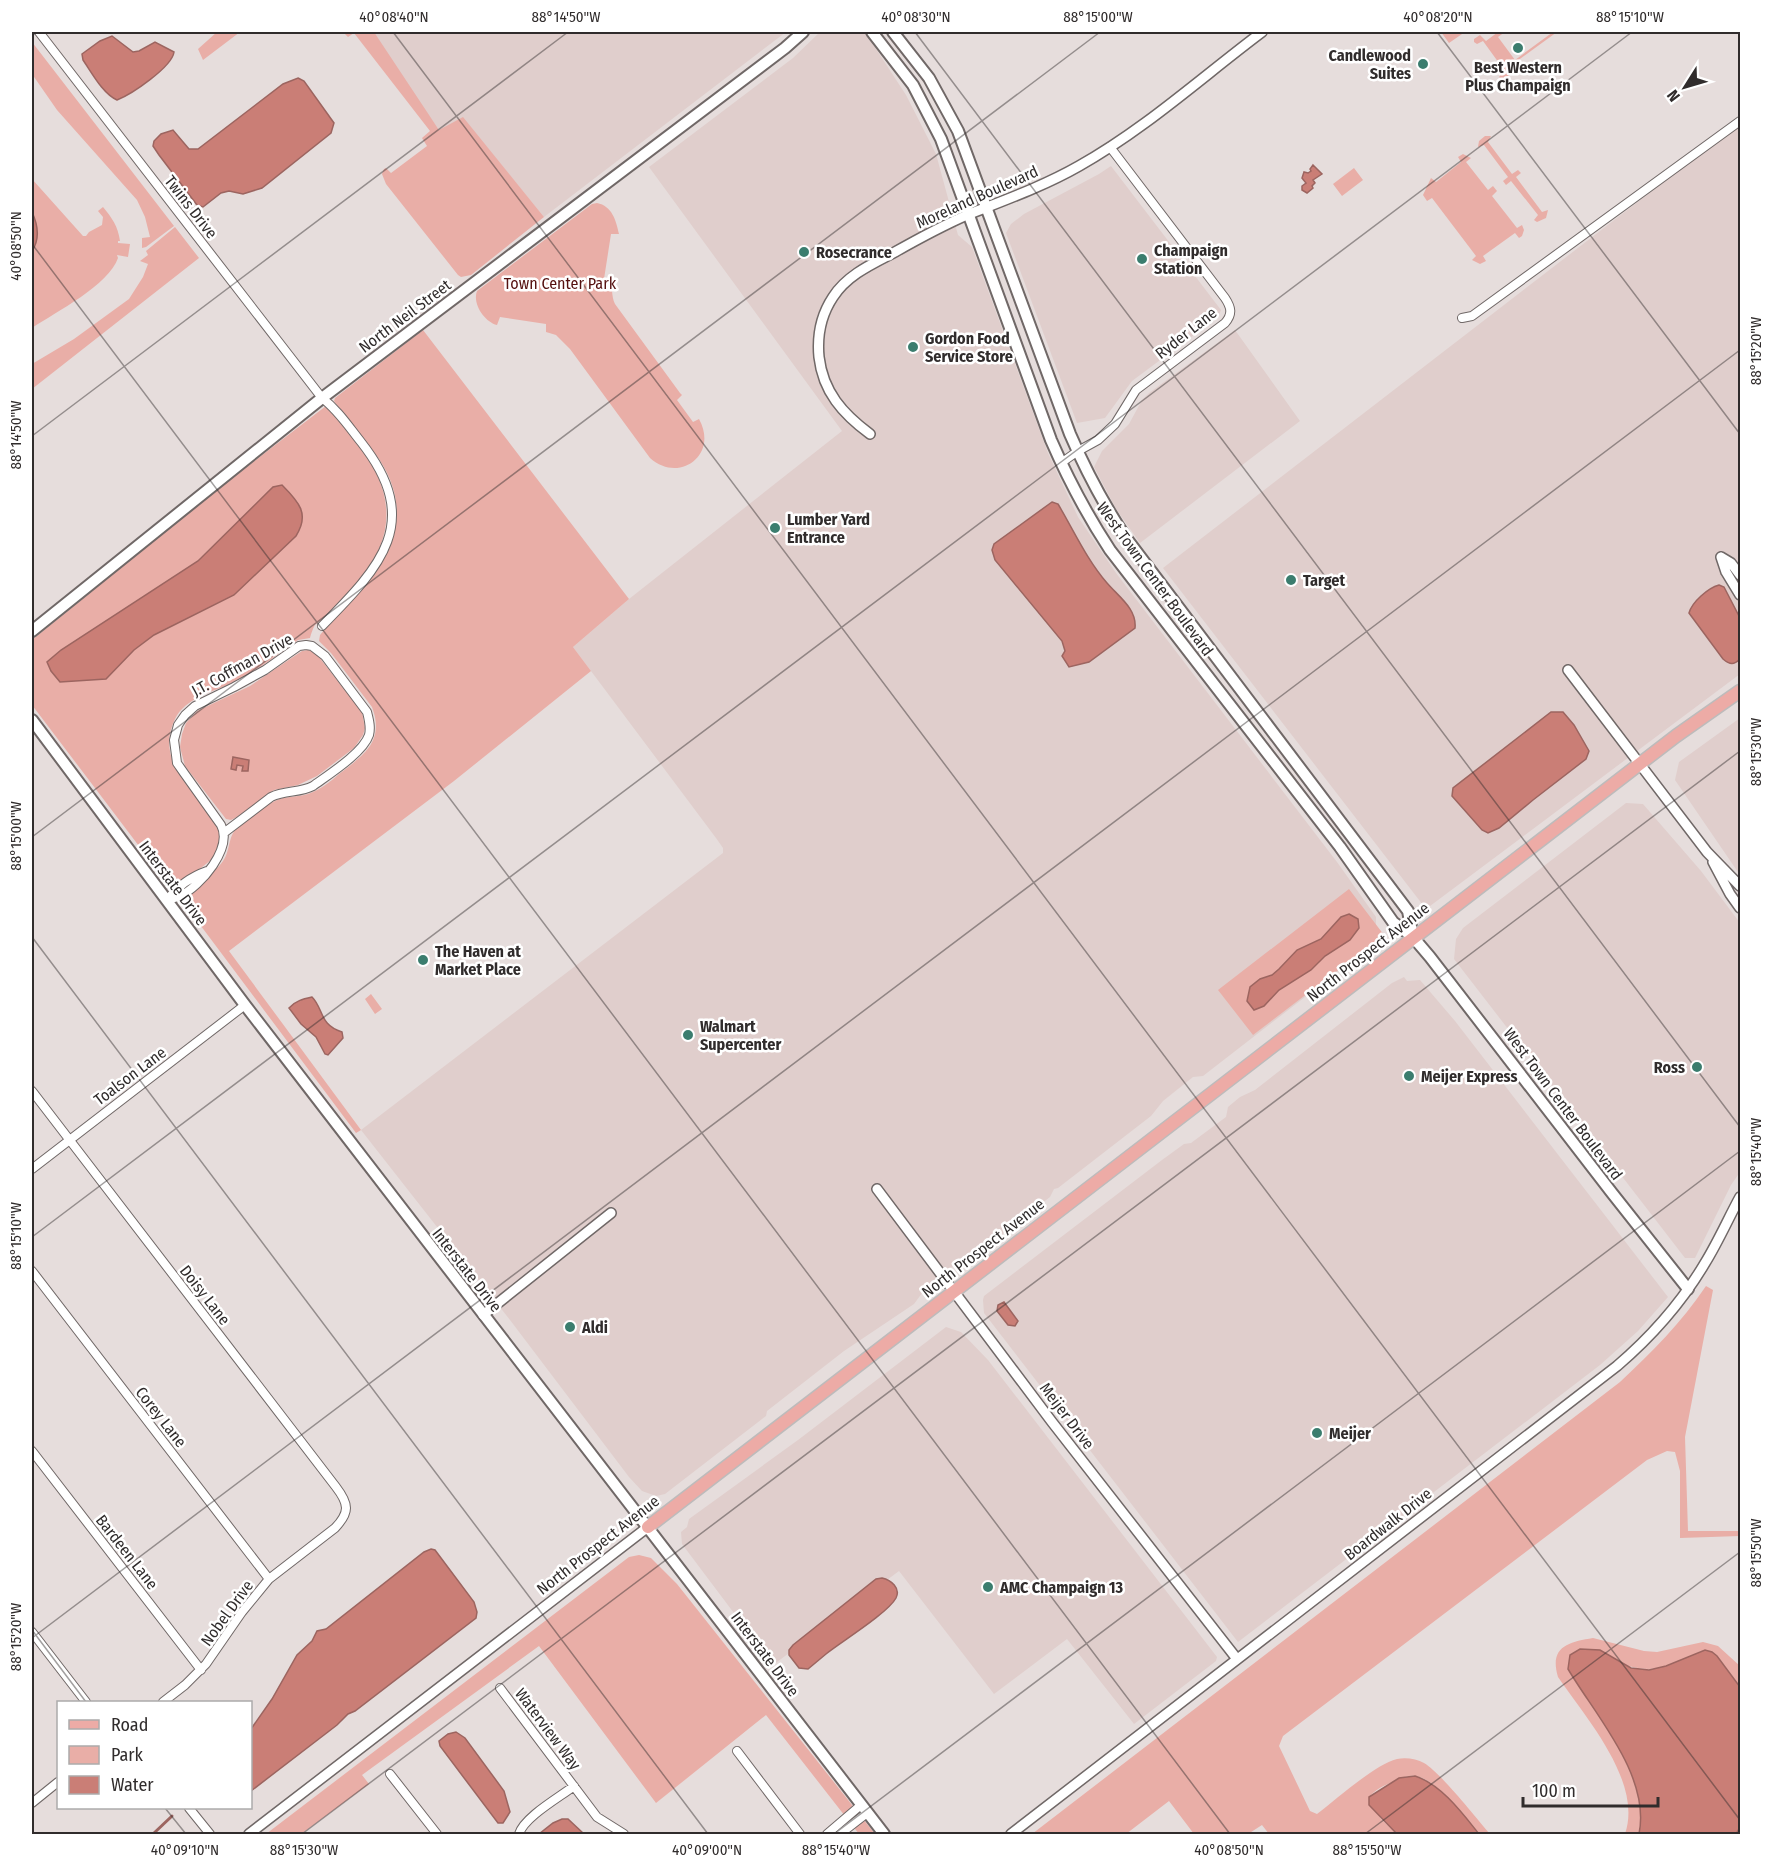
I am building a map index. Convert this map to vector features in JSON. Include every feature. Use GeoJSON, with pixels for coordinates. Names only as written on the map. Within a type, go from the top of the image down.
{"type":"FeatureCollection","features":[{"type":"Feature","properties":{"kind":"main road","name":"North Neil Street"},"geometry":{"type":"LineString","coordinates":[[32,631],[322,398],[785,48],[803,32]]}},
{"type":"Feature","properties":{"kind":"main road","name":"West Town Center Boulevard"},"geometry":{"type":"LineString","coordinates":[[872,32],[894,58],[928,111],[941,139],[1061,463],[1079,501],[1110,550],[1329,832],[1392,922],[1413,938],[1688,1288]]}},
{"type":"Feature","properties":{"kind":"main road","name":"West Town Center Boulevard"},"geometry":{"type":"LineString","coordinates":[[893,32],[929,78],[944,103],[970,160],[1078,451],[1097,492],[1126,538],[1408,911],[1413,938]]}},
{"type":"Feature","properties":{"kind":"main road","name":"North Prospect Avenue"},"geometry":{"type":"LineString","coordinates":[[648,1527],[1639,764],[1740,691]]}},
{"type":"Feature","properties":{"kind":"main road","name":"Interstate Drive"},"geometry":{"type":"LineString","coordinates":[[32,720],[245,1005],[884,1834]]}},
{"type":"Feature","properties":{"kind":"street","name":"Twins Drive"},"geometry":{"type":"LineString","coordinates":[[39,32],[322,398]]}},
{"type":"Feature","properties":{"kind":"street","name":"Moreland Boulevard"},"geometry":{"type":"LineString","coordinates":[[870,434],[849,418],[833,399],[822,375],[818,346],[819,331],[828,306],[843,285],[860,271],[968,215],[1062,176],[1110,147],[1262,32]]}},
{"type":"Feature","properties":{"kind":"street"},"geometry":{"type":"LineString","coordinates":[[1462,318],[1472,316],[1740,121]]}},
{"type":"Feature","properties":{"kind":"street","name":"Ryder Lane"},"geometry":{"type":"LineString","coordinates":[[1061,463],[1098,440],[1115,424],[1136,390],[1225,322],[1231,310],[1225,297],[1110,147]]}},
{"type":"Feature","properties":{"kind":"street"},"geometry":{"type":"LineString","coordinates":[[322,398],[335,409],[379,467],[387,484],[393,519],[384,550],[376,566],[358,590],[322,626]]}},
{"type":"Feature","properties":{"kind":"street"},"geometry":{"type":"LineString","coordinates":[[1740,575],[1721,556],[1726,572],[1740,595]]}},
{"type":"Feature","properties":{"kind":"street","name":"J.T. Coffman Drive"},"geometry":{"type":"LineString","coordinates":[[299,646],[312,646],[325,656],[367,712],[370,720],[368,738],[352,756],[314,786],[278,793],[225,832],[177,763],[174,740],[178,725],[184,715],[195,706],[265,670],[299,646]]}},
{"type":"Feature","properties":{"kind":"street"},"geometry":{"type":"LineString","coordinates":[[1568,670],[1707,852],[1740,886]]}},
{"type":"Feature","properties":{"kind":"street"},"geometry":{"type":"LineString","coordinates":[[167,900],[176,889],[195,875],[208,870],[222,852],[225,832]]}},
{"type":"Feature","properties":{"kind":"street"},"geometry":{"type":"LineString","coordinates":[[1707,852],[1740,908]]}},
{"type":"Feature","properties":{"kind":"street","name":"Toalson Lane"},"geometry":{"type":"LineString","coordinates":[[32,1169],[245,1005]]}},
{"type":"Feature","properties":{"kind":"street","name":"Doisy Lane"},"geometry":{"type":"LineString","coordinates":[[32,1091],[344,1497],[346,1514],[343,1519]]}},
{"type":"Feature","properties":{"kind":"street","name":"Meijer Drive"},"geometry":{"type":"LineString","coordinates":[[877,1189],[1152,1553],[1237,1659]]}},
{"type":"Feature","properties":{"kind":"street","name":"Boardwalk Drive"},"geometry":{"type":"LineString","coordinates":[[1011,1834],[1617,1366],[1657,1329],[1688,1288],[1709,1258],[1740,1197]]}},
{"type":"Feature","properties":{"kind":"street"},"geometry":{"type":"LineString","coordinates":[[483,1315],[611,1213]]}},
{"type":"Feature","properties":{"kind":"street","name":"Corey Lane"},"geometry":{"type":"LineString","coordinates":[[32,1271],[269,1579]]}},
{"type":"Feature","properties":{"kind":"street","name":"Bardeen Lane"},"geometry":{"type":"LineString","coordinates":[[32,1451],[201,1670]]}},
{"type":"Feature","properties":{"kind":"street","name":"Nobel Drive"},"geometry":{"type":"LineString","coordinates":[[164,1701],[201,1670],[219,1648],[242,1612],[269,1579],[335,1528],[343,1519]]}},
{"type":"Feature","properties":{"kind":"street","name":"North Prospect Avenue"},"geometry":{"type":"LineString","coordinates":[[249,1834],[648,1527]]}},
{"type":"Feature","properties":{"kind":"street"},"geometry":{"type":"LineString","coordinates":[[32,1632],[85,1701]]}},
{"type":"Feature","properties":{"kind":"street","name":"Waterview Way"},"geometry":{"type":"LineString","coordinates":[[500,1688],[597,1817],[624,1834]]}},
{"type":"Feature","properties":{"kind":"street"},"geometry":{"type":"LineString","coordinates":[[737,1750],[800,1834]]}},
{"type":"Feature","properties":{"kind":"street"},"geometry":{"type":"LineString","coordinates":[[390,1774],[437,1834]]}},
{"type":"Feature","properties":{"kind":"street"},"geometry":{"type":"LineString","coordinates":[[32,1803],[57,1783]]}},
{"type":"Feature","properties":{"kind":"street","name":"Waterview Way"},"geometry":{"type":"LineString","coordinates":[[519,1834],[528,1821],[574,1786]]}},
{"type":"Feature","properties":{"kind":"street"},"geometry":{"type":"LineString","coordinates":[[190,1809],[210,1834]]}},
{"type":"Feature","properties":{"kind":"street"},"geometry":{"type":"LineString","coordinates":[[827,1834],[864,1809]]}},
{"type":"Feature","properties":{"kind":"street"},"geometry":{"type":"LineString","coordinates":[[840,1834],[864,1809]]}},
{"type":"Feature","properties":{"kind":"shaded area"},"geometry":{"type":"Polygon","coordinates":[[[368,32],[786,32],[544,217],[463,118],[440,131],[368,32]]]}},
{"type":"Feature","properties":{"kind":"shaded area"},"geometry":{"type":"Polygon","coordinates":[[[820,32],[865,32],[906,95],[936,154],[958,235],[972,247],[1048,453],[1078,517],[1116,573],[1337,862],[1376,917],[1376,937],[1367,949],[1203,1076],[1193,1077],[1163,1101],[1151,1116],[1054,1189],[1050,1197],[970,1259],[958,1262],[928,1285],[914,1304],[844,1351],[767,1411],[766,1416],[665,1494],[656,1496],[642,1491],[629,1477],[361,1130],[723,853],[723,848],[716,838],[573,647],[629,599],[842,431],[649,167],[793,58],[820,32]]]}},
{"type":"Feature","properties":{"kind":"shaded area"},"geometry":{"type":"Polygon","coordinates":[[[1740,123],[1740,674],[1426,909],[1163,568],[1740,123]]]}},
{"type":"Feature","properties":{"kind":"shaded area"},"geometry":{"type":"Polygon","coordinates":[[[1111,166],[1221,310],[1218,317],[1132,381],[1105,418],[1077,423],[1006,233],[1011,224],[1024,214],[1111,166]]]}},
{"type":"Feature","properties":{"kind":"shaded area"},"geometry":{"type":"Polygon","coordinates":[[[1235,330],[1300,421],[1140,543],[1116,509],[1094,467],[1102,451],[1129,424],[1142,400],[1149,393],[1235,330]]]}},
{"type":"Feature","properties":{"kind":"shaded area"},"geometry":{"type":"Polygon","coordinates":[[[1740,718],[1740,875],[1675,780],[1679,762],[1740,718]]]}},
{"type":"Feature","properties":{"kind":"shaded area"},"geometry":{"type":"Polygon","coordinates":[[[1626,803],[1643,804],[1701,871],[1740,923],[1740,1172],[1731,1185],[1695,1258],[1685,1258],[1454,959],[1456,939],[1463,928],[1626,803]]]}},
{"type":"Feature","properties":{"kind":"shaded area"},"geometry":{"type":"Polygon","coordinates":[[[1404,977],[1407,981],[1420,980],[1455,1021],[1668,1297],[1638,1331],[1600,1365],[1238,1642],[984,1313],[983,1300],[984,1296],[1162,1160],[1184,1144],[1191,1143],[1226,1117],[1228,1107],[1240,1097],[1255,1090],[1392,983],[1404,977]]]}},
{"type":"Feature","properties":{"kind":"shaded area"},"geometry":{"type":"Polygon","coordinates":[[[946,1327],[961,1332],[988,1360],[1217,1657],[1216,1661],[1134,1724],[1067,1639],[994,1694],[899,1571],[773,1665],[682,1544],[681,1532],[687,1527],[689,1519],[798,1440],[946,1327]]]}},
{"type":"Feature","properties":{"kind":"green space"},"geometry":{"type":"Polygon","coordinates":[[[217,32],[240,32],[203,60],[198,49],[217,32]]]}},
{"type":"Feature","properties":{"kind":"green space"},"geometry":{"type":"Polygon","coordinates":[[[343,32],[374,32],[439,130],[463,117],[544,217],[471,275],[461,277],[458,275],[386,184],[382,174],[384,169],[386,168],[391,173],[427,146],[422,138],[430,131],[354,33],[348,37],[343,32]]]}},
{"type":"Feature","properties":{"kind":"green space"},"geometry":{"type":"Polygon","coordinates":[[[1441,32],[1465,32],[1449,43],[1441,32]]]}},
{"type":"Feature","properties":{"kind":"green space"},"geometry":{"type":"Polygon","coordinates":[[[1498,32],[1505,32],[1498,37],[1515,60],[1553,32],[1557,32],[1506,69],[1510,75],[1504,80],[1499,77],[1504,70],[1483,41],[1477,44],[1474,42],[1474,39],[1480,35],[1486,41],[1498,32]]]}},
{"type":"Feature","properties":{"kind":"green space"},"geometry":{"type":"Polygon","coordinates":[[[32,42],[174,226],[146,247],[142,248],[142,238],[150,237],[145,217],[137,200],[57,110],[32,74],[32,42]]]}},
{"type":"Feature","properties":{"kind":"green space"},"geometry":{"type":"Polygon","coordinates":[[[1485,136],[1491,136],[1488,142],[1512,174],[1518,170],[1521,173],[1516,177],[1542,212],[1548,210],[1546,218],[1537,222],[1534,220],[1538,215],[1511,181],[1506,185],[1503,181],[1508,177],[1484,145],[1478,147],[1479,141],[1485,136]]]}},
{"type":"Feature","properties":{"kind":"green space"},"geometry":{"type":"Polygon","coordinates":[[[1463,154],[1471,158],[1466,162],[1488,190],[1493,186],[1497,191],[1492,196],[1517,228],[1522,225],[1524,230],[1519,238],[1515,233],[1483,256],[1486,261],[1480,264],[1472,260],[1476,256],[1432,198],[1427,201],[1423,195],[1431,178],[1436,182],[1461,162],[1458,157],[1463,154]]]}},
{"type":"Feature","properties":{"kind":"green space"},"geometry":{"type":"Polygon","coordinates":[[[1354,168],[1363,180],[1342,196],[1333,184],[1354,168]]]}},
{"type":"Feature","properties":{"kind":"green space"},"geometry":{"type":"Polygon","coordinates":[[[32,179],[83,236],[102,225],[103,217],[98,211],[103,207],[116,227],[120,241],[118,243],[130,244],[128,257],[117,255],[118,258],[113,268],[93,288],[32,328],[32,179]]]}},
{"type":"Feature","properties":{"kind":"green space","name":"Town Center Park"},"geometry":{"type":"Polygon","coordinates":[[[597,203],[610,210],[619,234],[611,234],[604,279],[610,280],[615,304],[682,395],[677,400],[693,422],[699,419],[704,432],[704,444],[700,454],[684,467],[673,468],[661,465],[650,458],[570,349],[556,335],[546,332],[546,324],[500,317],[497,325],[481,312],[476,301],[477,291],[592,204],[597,203]]]}},
{"type":"Feature","properties":{"kind":"green space"},"geometry":{"type":"Polygon","coordinates":[[[175,227],[199,258],[32,389],[32,364],[74,339],[129,299],[143,277],[148,264],[140,261],[148,255],[146,251],[175,227]]]}},
{"type":"Feature","properties":{"kind":"green space"},"geometry":{"type":"Polygon","coordinates":[[[423,330],[629,599],[573,647],[591,671],[454,781],[229,951],[361,1130],[356,1133],[183,902],[185,897],[223,861],[235,830],[277,800],[308,794],[325,786],[357,760],[374,738],[376,729],[372,707],[331,653],[319,641],[320,635],[375,573],[387,552],[395,531],[397,508],[392,484],[379,459],[334,401],[423,330]]]}},
{"type":"Feature","properties":{"kind":"green space"},"geometry":{"type":"Polygon","coordinates":[[[326,406],[356,440],[377,475],[386,509],[386,526],[381,543],[361,579],[335,608],[315,625],[310,638],[298,640],[243,677],[192,701],[175,719],[169,740],[172,759],[192,792],[215,821],[220,835],[218,850],[210,861],[180,883],[174,885],[167,883],[32,705],[32,640],[205,499],[326,406]]]}},
{"type":"Feature","properties":{"kind":"green space"},"geometry":{"type":"Polygon","coordinates":[[[308,650],[319,657],[362,712],[365,728],[363,735],[354,748],[317,776],[298,785],[274,790],[237,817],[231,820],[226,819],[185,766],[180,747],[186,723],[197,711],[250,686],[302,651],[308,650]]]}},
{"type":"Feature","properties":{"kind":"green space"},"geometry":{"type":"Polygon","coordinates":[[[1349,889],[1384,935],[1253,1035],[1218,990],[1349,889]]]}},
{"type":"Feature","properties":{"kind":"green space"},"geometry":{"type":"Polygon","coordinates":[[[371,994],[382,1009],[375,1014],[365,999],[371,994]]]}},
{"type":"Feature","properties":{"kind":"green space"},"geometry":{"type":"Polygon","coordinates":[[[1706,1286],[1713,1290],[1685,1437],[1688,1531],[1740,1531],[1740,1536],[1680,1538],[1680,1471],[1675,1452],[1667,1451],[1647,1460],[1283,1736],[1279,1746],[1310,1811],[1317,1814],[1378,1768],[1397,1759],[1408,1758],[1415,1759],[1431,1769],[1449,1786],[1490,1834],[1479,1834],[1441,1791],[1423,1778],[1412,1776],[1383,1786],[1369,1797],[1381,1819],[1397,1834],[1269,1834],[1262,1825],[1248,1834],[1194,1834],[1169,1801],[1126,1834],[1032,1834],[1620,1382],[1666,1337],[1706,1286]]]}},
{"type":"Feature","properties":{"kind":"green space"},"geometry":{"type":"Polygon","coordinates":[[[639,1555],[651,1558],[677,1584],[875,1834],[859,1834],[766,1715],[656,1803],[539,1646],[362,1775],[369,1784],[301,1834],[266,1834],[629,1557],[639,1555]]]}},
{"type":"Feature","properties":{"kind":"green space"},"geometry":{"type":"Polygon","coordinates":[[[1593,1638],[1644,1651],[1657,1652],[1703,1642],[1718,1646],[1740,1666],[1740,1687],[1717,1656],[1701,1651],[1680,1662],[1660,1668],[1638,1668],[1616,1661],[1576,1682],[1612,1734],[1632,1774],[1641,1815],[1639,1834],[1625,1834],[1628,1814],[1626,1793],[1619,1772],[1609,1751],[1558,1677],[1556,1659],[1563,1648],[1569,1644],[1593,1638]]]}},
{"type":"Feature","properties":{"kind":"water"},"geometry":{"type":"Polygon","coordinates":[[[112,36],[133,52],[155,42],[174,52],[172,58],[159,72],[117,100],[98,83],[83,60],[82,54],[100,41],[112,36]]]}},
{"type":"Feature","properties":{"kind":"water"},"geometry":{"type":"Polygon","coordinates":[[[298,78],[304,81],[334,123],[331,133],[262,188],[243,194],[229,191],[221,193],[203,207],[197,205],[159,155],[153,146],[154,141],[161,134],[173,130],[189,149],[198,149],[283,84],[298,78]]]}},
{"type":"Feature","properties":{"kind":"water"},"geometry":{"type":"Polygon","coordinates":[[[1313,165],[1322,174],[1313,180],[1315,183],[1313,188],[1307,193],[1302,190],[1302,186],[1306,183],[1302,178],[1304,172],[1311,171],[1313,165]]]}},
{"type":"Feature","properties":{"kind":"water"},"geometry":{"type":"Polygon","coordinates":[[[32,212],[37,232],[32,251],[32,212]]]}},
{"type":"Feature","properties":{"kind":"water"},"geometry":{"type":"Polygon","coordinates":[[[282,485],[301,509],[300,528],[296,536],[234,595],[154,635],[134,650],[106,679],[60,682],[47,662],[61,650],[198,561],[273,487],[282,485]]]}},
{"type":"Feature","properties":{"kind":"water"},"geometry":{"type":"Polygon","coordinates":[[[1052,502],[1058,504],[1093,565],[1130,609],[1135,621],[1135,628],[1089,662],[1069,667],[1062,656],[1065,651],[1062,641],[995,560],[992,550],[994,544],[1052,502]]]}},
{"type":"Feature","properties":{"kind":"water"},"geometry":{"type":"Polygon","coordinates":[[[1719,585],[1724,587],[1740,618],[1740,659],[1734,663],[1723,659],[1689,613],[1693,604],[1701,596],[1719,585]]]}},
{"type":"Feature","properties":{"kind":"water"},"geometry":{"type":"Polygon","coordinates":[[[1551,712],[1563,712],[1574,725],[1589,751],[1586,759],[1499,828],[1488,833],[1482,830],[1452,796],[1453,788],[1551,712]]]}},
{"type":"Feature","properties":{"kind":"water"},"geometry":{"type":"Polygon","coordinates":[[[233,757],[249,760],[248,771],[242,771],[243,766],[237,765],[236,770],[231,769],[233,757]]]}},
{"type":"Feature","properties":{"kind":"water"},"geometry":{"type":"Polygon","coordinates":[[[1349,914],[1358,919],[1359,928],[1350,940],[1325,956],[1311,970],[1279,990],[1264,1006],[1254,1010],[1247,1001],[1250,987],[1260,979],[1272,975],[1297,950],[1321,939],[1341,917],[1349,914]]]}},
{"type":"Feature","properties":{"kind":"water"},"geometry":{"type":"Polygon","coordinates":[[[312,997],[329,1025],[342,1032],[343,1038],[328,1055],[325,1054],[316,1037],[301,1024],[289,1008],[297,1002],[312,997]]]}},
{"type":"Feature","properties":{"kind":"water"},"geometry":{"type":"Polygon","coordinates":[[[1004,1302],[1018,1321],[1015,1326],[1008,1325],[997,1311],[998,1305],[1004,1302]]]}},
{"type":"Feature","properties":{"kind":"water"},"geometry":{"type":"Polygon","coordinates":[[[435,1550],[474,1602],[476,1618],[348,1714],[252,1790],[252,1728],[272,1699],[297,1655],[312,1641],[317,1631],[326,1629],[424,1552],[435,1550]]]}},
{"type":"Feature","properties":{"kind":"water"},"geometry":{"type":"Polygon","coordinates":[[[882,1578],[896,1588],[896,1598],[891,1604],[808,1669],[799,1668],[789,1655],[789,1650],[793,1645],[876,1579],[882,1578]]]}},
{"type":"Feature","properties":{"kind":"water"},"geometry":{"type":"Polygon","coordinates":[[[1580,1649],[1600,1650],[1631,1668],[1649,1670],[1666,1666],[1705,1650],[1717,1656],[1740,1687],[1740,1827],[1736,1834],[1639,1834],[1641,1812],[1637,1790],[1629,1768],[1568,1669],[1570,1655],[1580,1649]]]}},
{"type":"Feature","properties":{"kind":"water"},"geometry":{"type":"Polygon","coordinates":[[[456,1732],[465,1738],[504,1791],[510,1812],[503,1823],[498,1823],[440,1746],[439,1741],[448,1734],[456,1732]]]}},
{"type":"Feature","properties":{"kind":"water"},"geometry":{"type":"Polygon","coordinates":[[[1415,1776],[1425,1780],[1442,1793],[1459,1809],[1479,1834],[1397,1834],[1369,1805],[1369,1797],[1399,1778],[1415,1776]]]}},
{"type":"Feature","properties":{"kind":"water"},"geometry":{"type":"Polygon","coordinates":[[[568,1819],[584,1834],[539,1834],[553,1823],[568,1819]]]}},
{"type":"Feature","properties":{"kind":"waterway"},"geometry":{"type":"LineString","coordinates":[[153,1834],[172,1816]]}},
{"type":"Feature","properties":{"kind":"place","name":"Best Western Plus Champaign"},"geometry":{"type":"Point","coordinates":[1518,48]}},
{"type":"Feature","properties":{"kind":"place","name":"Candlewood Suites"},"geometry":{"type":"Point","coordinates":[1423,64]}},
{"type":"Feature","properties":{"kind":"place","name":"Rosecrance"},"geometry":{"type":"Point","coordinates":[804,252]}},
{"type":"Feature","properties":{"kind":"place","name":"Champaign Station"},"geometry":{"type":"Point","coordinates":[1142,259]}},
{"type":"Feature","properties":{"kind":"place","name":"Gordon Food Service Store"},"geometry":{"type":"Point","coordinates":[913,347]}},
{"type":"Feature","properties":{"kind":"place","name":"Lumber Yard Entrance"},"geometry":{"type":"Point","coordinates":[775,528]}},
{"type":"Feature","properties":{"kind":"place","name":"Target"},"geometry":{"type":"Point","coordinates":[1291,580]}},
{"type":"Feature","properties":{"kind":"place","name":"The Haven at Market Place"},"geometry":{"type":"Point","coordinates":[423,960]}},
{"type":"Feature","properties":{"kind":"place","name":"Walmart Supercenter"},"geometry":{"type":"Point","coordinates":[688,1035]}},
{"type":"Feature","properties":{"kind":"place","name":"Ross"},"geometry":{"type":"Point","coordinates":[1697,1067]}},
{"type":"Feature","properties":{"kind":"place","name":"Meijer Express"},"geometry":{"type":"Point","coordinates":[1409,1076]}},
{"type":"Feature","properties":{"kind":"place","name":"Aldi"},"geometry":{"type":"Point","coordinates":[570,1327]}},
{"type":"Feature","properties":{"kind":"place","name":"Meijer"},"geometry":{"type":"Point","coordinates":[1317,1433]}},
{"type":"Feature","properties":{"kind":"place","name":"AMC Champaign 13"},"geometry":{"type":"Point","coordinates":[988,1587]}}]}
